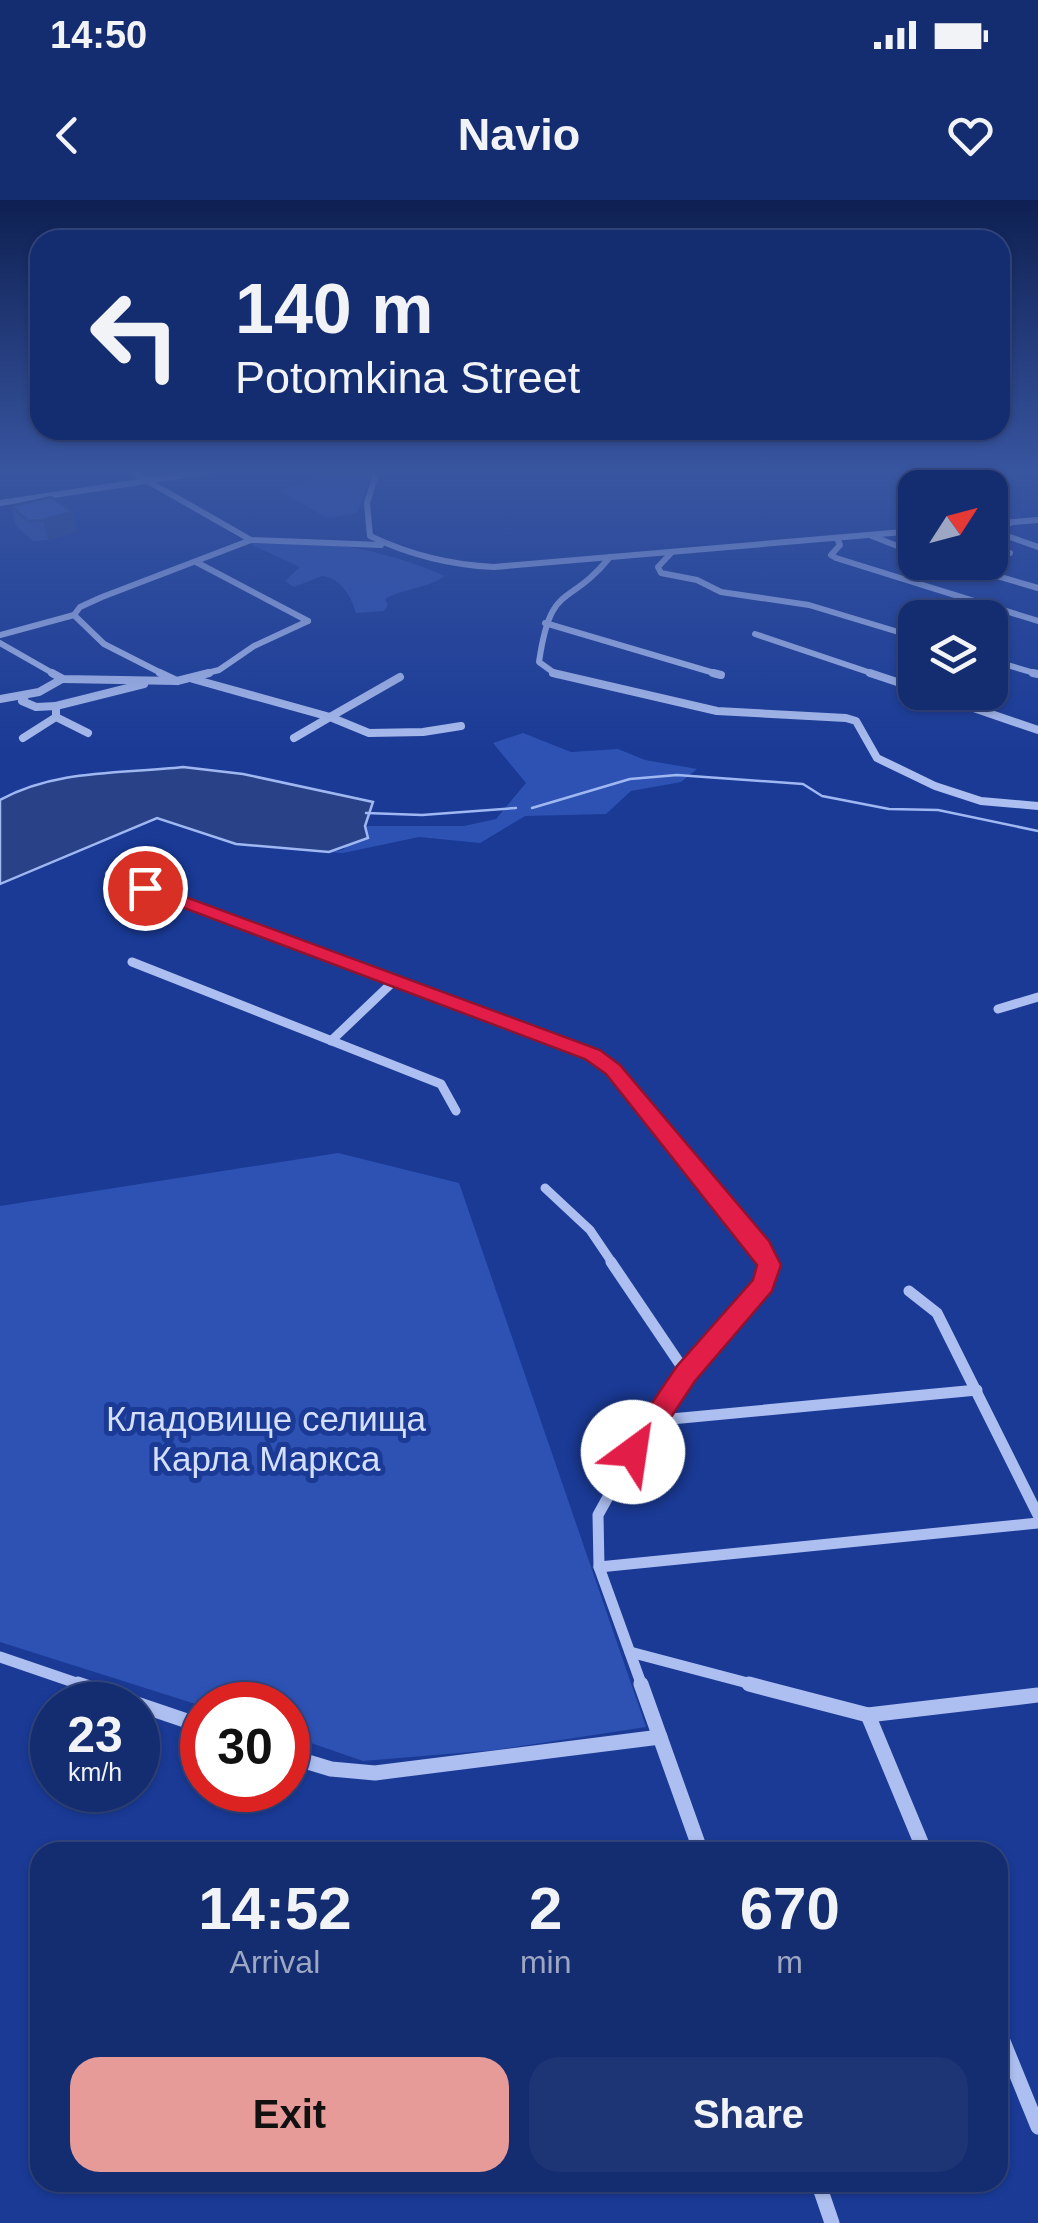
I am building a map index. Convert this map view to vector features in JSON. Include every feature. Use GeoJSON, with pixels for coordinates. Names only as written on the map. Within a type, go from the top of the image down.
{"type":"FeatureCollection","features":[{"type":"Feature","properties":{"kind":"street"},"geometry":{"type":"LineString","coordinates":[[0,635],[74,615],[80,607],[102,597],[187,565]]}},
{"type":"Feature","properties":{"kind":"street"},"geometry":{"type":"LineString","coordinates":[[0,699],[26,696],[63,679],[192,679],[219,670],[254,646],[308,621],[202,565]]}},
{"type":"Feature","properties":{"kind":"street"},"geometry":{"type":"LineString","coordinates":[[458,565],[512,565]]}},
{"type":"Feature","properties":{"kind":"street"},"geometry":{"type":"LineString","coordinates":[[604,565],[554,604],[545,623],[541,666],[574,681],[608,684],[679,705],[856,721],[866,745],[877,758],[934,786],[981,801],[1038,806]]}},
{"type":"Feature","properties":{"kind":"street"},"geometry":{"type":"LineString","coordinates":[[659,565],[661,573],[697,580],[721,592],[809,605],[898,632]]}},
{"type":"Feature","properties":{"kind":"street"},"geometry":{"type":"LineString","coordinates":[[860,565],[1038,621]]}},
{"type":"Feature","properties":{"kind":"street"},"geometry":{"type":"LineString","coordinates":[[1008,579],[1038,588]]}},
{"type":"Feature","properties":{"kind":"street"},"geometry":{"type":"LineString","coordinates":[[74,615],[80,628],[93,637],[178,682]]}},
{"type":"Feature","properties":{"kind":"street"},"geometry":{"type":"LineString","coordinates":[[545,623],[721,675]]}},
{"type":"Feature","properties":{"kind":"street"},"geometry":{"type":"LineString","coordinates":[[755,634],[898,682]]}},
{"type":"Feature","properties":{"kind":"street"},"geometry":{"type":"LineString","coordinates":[[0,643],[63,679]]}},
{"type":"Feature","properties":{"kind":"street"},"geometry":{"type":"LineString","coordinates":[[1008,665],[1038,674]]}},
{"type":"Feature","properties":{"kind":"street"},"geometry":{"type":"LineString","coordinates":[[294,738],[400,677]]}},
{"type":"Feature","properties":{"kind":"street"},"geometry":{"type":"LineString","coordinates":[[192,679],[210,688],[309,708],[369,733],[423,732],[461,726]]}},
{"type":"Feature","properties":{"kind":"street"},"geometry":{"type":"LineString","coordinates":[[26,696],[22,700],[36,708],[56,706],[154,680]]}},
{"type":"Feature","properties":{"kind":"street"},"geometry":{"type":"LineString","coordinates":[[56,706],[56,717]]}},
{"type":"Feature","properties":{"kind":"street"},"geometry":{"type":"LineString","coordinates":[[980,710],[1038,730]]}},
{"type":"Feature","properties":{"kind":"street"},"geometry":{"type":"LineString","coordinates":[[56,717],[88,733]]}},
{"type":"Feature","properties":{"kind":"street"},"geometry":{"type":"LineString","coordinates":[[22,738],[56,717]]}},
{"type":"Feature","properties":{"kind":"street"},"geometry":{"type":"LineString","coordinates":[[110,874],[592,1054],[613,1070],[760,1248],[769,1265],[763,1284],[686,1373],[650,1422],[598,1515],[599,1567],[697,1842]]}},
{"type":"Feature","properties":{"kind":"street"},"geometry":{"type":"LineString","coordinates":[[132,962],[442,1084],[456,1110]]}},
{"type":"Feature","properties":{"kind":"street"},"geometry":{"type":"LineString","coordinates":[[331,1040],[395,980]]}},
{"type":"Feature","properties":{"kind":"street"},"geometry":{"type":"LineString","coordinates":[[998,1009],[1038,998]]}},
{"type":"Feature","properties":{"kind":"street"},"geometry":{"type":"LineString","coordinates":[[545,1188],[590,1230],[686,1373]]}},
{"type":"Feature","properties":{"kind":"street"},"geometry":{"type":"LineString","coordinates":[[908,1290],[936,1313],[1038,1515]]}},
{"type":"Feature","properties":{"kind":"street"},"geometry":{"type":"LineString","coordinates":[[650,1422],[977,1390]]}},
{"type":"Feature","properties":{"kind":"street"},"geometry":{"type":"LineString","coordinates":[[599,1567],[1038,1523]]}},
{"type":"Feature","properties":{"kind":"street"},"geometry":{"type":"LineString","coordinates":[[630,1652],[868,1715],[1038,1694]]}},
{"type":"Feature","properties":{"kind":"street"},"geometry":{"type":"LineString","coordinates":[[0,1658],[180,1719]]}},
{"type":"Feature","properties":{"kind":"street"},"geometry":{"type":"LineString","coordinates":[[868,1715],[921,1842]]}},
{"type":"Feature","properties":{"kind":"street"},"geometry":{"type":"LineString","coordinates":[[310,1763],[375,1773],[660,1737]]}},
{"type":"Feature","properties":{"kind":"street"},"geometry":{"type":"LineString","coordinates":[[1008,2053],[1038,2127]]}},
{"type":"Feature","properties":{"kind":"street"},"geometry":{"type":"LineString","coordinates":[[821,2192],[832,2223]]}},
{"type":"Feature","properties":{"kind":"green space"},"geometry":{"type":"Polygon","coordinates":[[[297,565],[418,565],[445,576],[385,599],[388,605],[384,611],[356,613],[348,594],[335,580],[322,576],[294,587],[285,581],[300,567],[297,565]]]}},
{"type":"Feature","properties":{"kind":"green space"},"geometry":{"type":"Polygon","coordinates":[[[523,733],[571,752],[618,749],[645,760],[697,769],[681,782],[631,791],[606,814],[525,816],[480,843],[419,837],[343,853],[329,852],[343,850],[365,826],[464,826],[496,819],[526,783],[493,743],[523,733]]]}},
{"type":"Feature","properties":{"kind":"green space","name":"Кладовище селища Карла Маркса"},"geometry":{"type":"Polygon","coordinates":[[[338,1153],[459,1183],[646,1727],[495,1750],[363,1761],[310,1743],[310,1682],[180,1682],[180,1699],[160,1693],[160,1682],[126,1682],[0,1642],[0,1206],[338,1153]]]}},
{"type":"Feature","properties":{"kind":"shaded area"},"geometry":{"type":"Polygon","coordinates":[[[183,767],[243,774],[373,802],[365,826],[368,838],[329,852],[236,844],[157,818],[0,884],[0,800],[66,778],[183,767]]]}},
{"type":"Feature","properties":{"kind":"waterway"},"geometry":{"type":"LineString","coordinates":[[532,808],[630,779],[677,775],[803,784],[822,796],[889,809],[938,810],[1038,831]]}},
{"type":"Feature","properties":{"kind":"waterway"},"geometry":{"type":"LineString","coordinates":[[366,813],[422,815],[516,808]]}},
{"type":"Feature","properties":{"kind":"route"},"geometry":{"type":"LineString","coordinates":[[145,888],[592,1054],[613,1070],[760,1248],[769,1265],[763,1284],[686,1373],[633,1452]]}}]}
